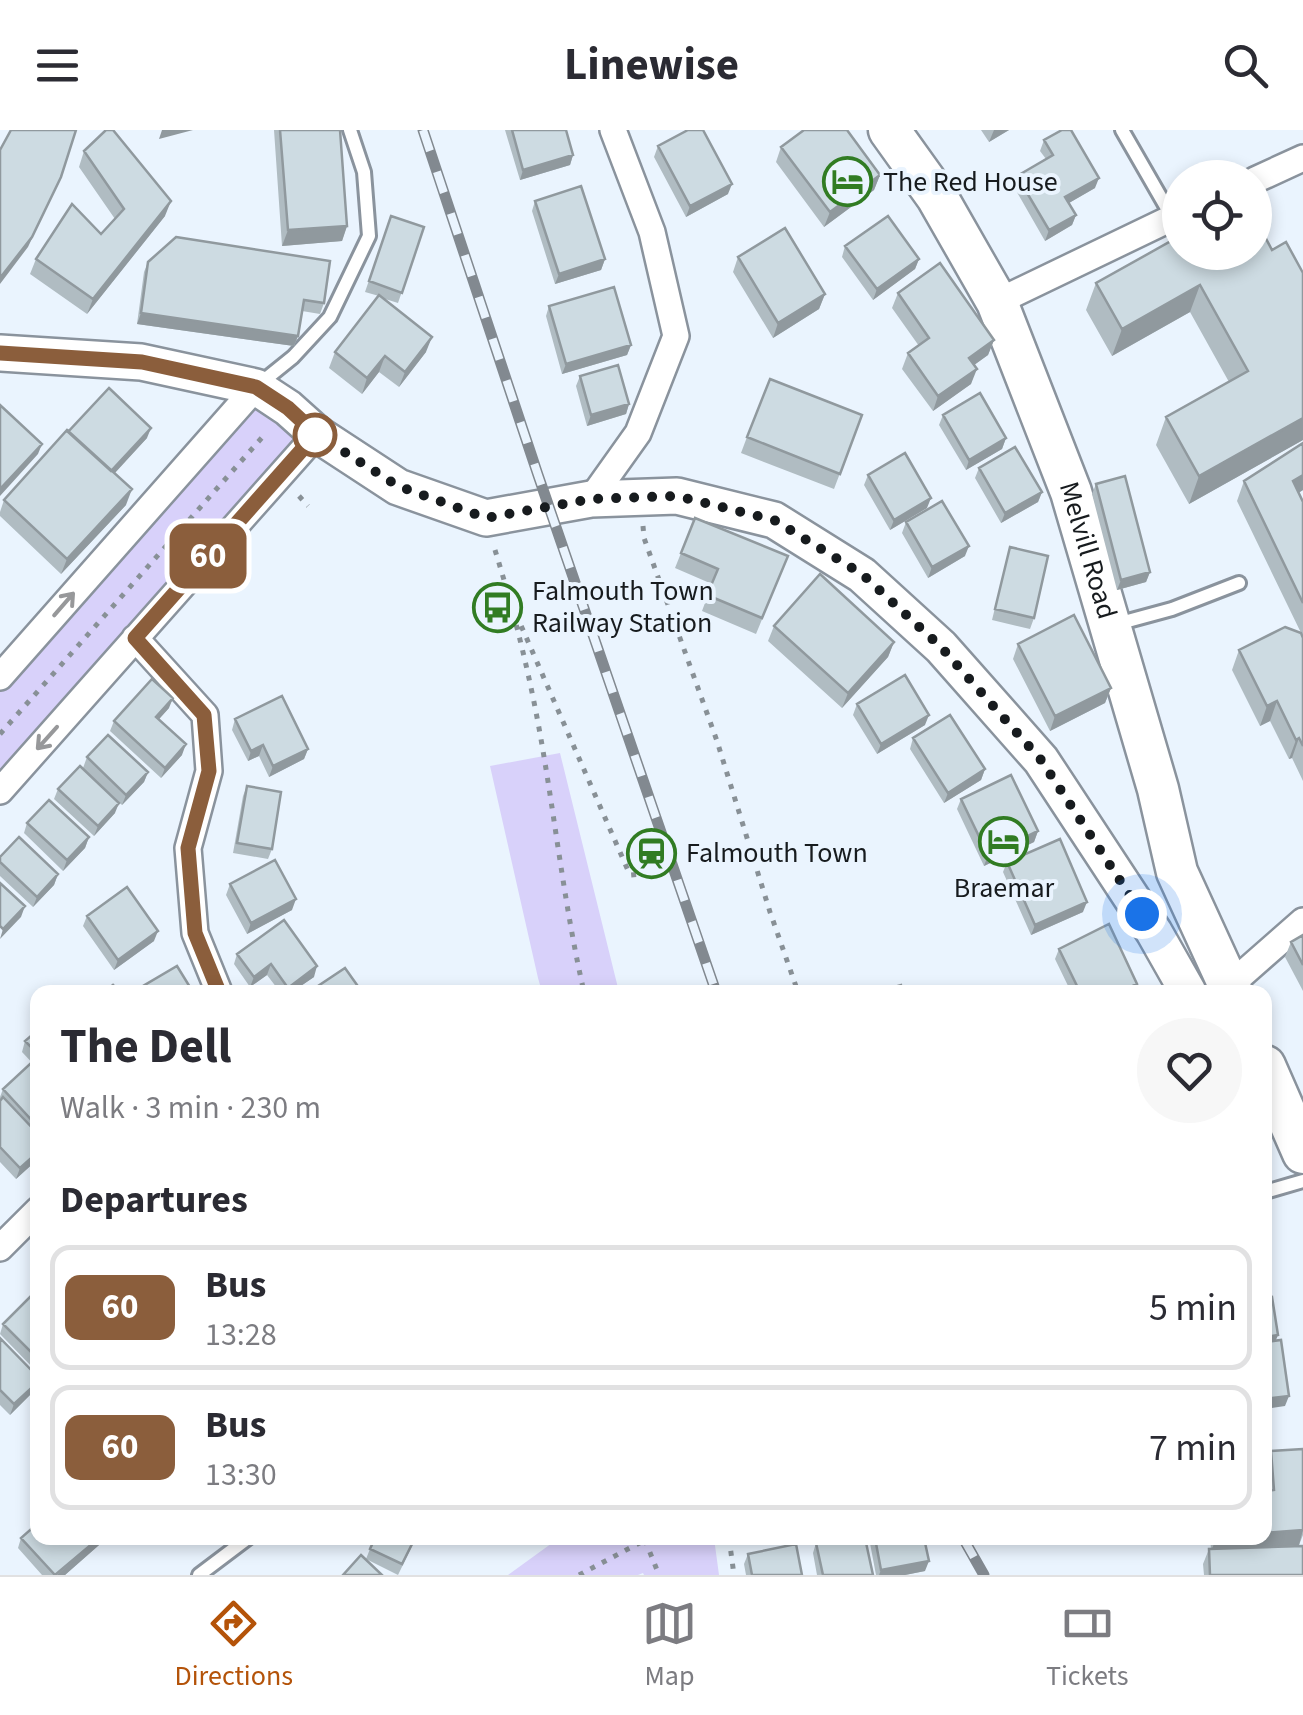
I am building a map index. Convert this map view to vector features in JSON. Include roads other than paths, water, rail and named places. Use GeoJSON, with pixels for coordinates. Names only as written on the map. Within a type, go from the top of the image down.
{"type":"FeatureCollection","features":[{"type":"Feature","properties":{"kind":"main road","name":"Melvill Road"},"geometry":{"type":"LineString","coordinates":[[889,130],[937,197],[997,302],[1071,492],[1158,789],[1177,872],[1229,985]]}},
{"type":"Feature","properties":{"kind":"main road"},"geometry":{"type":"LineString","coordinates":[[1272,1086],[1303,1152]]}},
{"type":"Feature","properties":{"kind":"street"},"geometry":{"type":"LineString","coordinates":[[591,499],[638,434],[676,336],[652,232],[613,130]]}},
{"type":"Feature","properties":{"kind":"street"},"geometry":{"type":"LineString","coordinates":[[1272,172],[1303,158]]}},
{"type":"Feature","properties":{"kind":"street"},"geometry":{"type":"LineString","coordinates":[[997,302],[1162,222]]}},
{"type":"Feature","properties":{"kind":"street"},"geometry":{"type":"LineString","coordinates":[[0,353],[142,362],[256,387],[288,408],[316,434],[398,486],[486,518],[591,499],[677,496],[774,520],[862,574],[941,647],[1041,760],[1154,932],[1184,985]]}},
{"type":"Feature","properties":{"kind":"street"},"geometry":{"type":"LineString","coordinates":[[2,672],[256,387]]}},
{"type":"Feature","properties":{"kind":"street"},"geometry":{"type":"LineString","coordinates":[[0,791],[316,434]]}},
{"type":"Feature","properties":{"kind":"street"},"geometry":{"type":"LineString","coordinates":[[135,638],[204,715],[209,771],[188,848],[195,933],[215,985]]}},
{"type":"Feature","properties":{"kind":"street"},"geometry":{"type":"LineString","coordinates":[[1236,985],[1303,921]]}},
{"type":"Feature","properties":{"kind":"street"},"geometry":{"type":"LineString","coordinates":[[0,1248],[30,1218]]}},
{"type":"Feature","properties":{"kind":"lane"},"geometry":{"type":"LineString","coordinates":[[256,387],[293,358],[330,317],[369,236],[364,172],[350,130]]}},
{"type":"Feature","properties":{"kind":"lane"},"geometry":{"type":"LineString","coordinates":[[1122,130],[1162,193]]}},
{"type":"Feature","properties":{"kind":"lane"},"geometry":{"type":"LineString","coordinates":[[1108,626],[1239,584]]}},
{"type":"Feature","properties":{"kind":"lane"},"geometry":{"type":"LineString","coordinates":[[1272,1190],[1303,1181]]}},
{"type":"Feature","properties":{"kind":"lane"},"geometry":{"type":"LineString","coordinates":[[198,1575],[239,1545]]}},
{"type":"Feature","properties":{"kind":"railway"},"geometry":{"type":"LineString","coordinates":[[423,130],[714,985]]}},
{"type":"Feature","properties":{"kind":"railway"},"geometry":{"type":"LineString","coordinates":[[967,1545],[984,1575]]}},
{"type":"Feature","properties":{"kind":"place","name":"The Red House"},"geometry":{"type":"Point","coordinates":[848,182]}},
{"type":"Feature","properties":{"kind":"place","name":"Falmouth Town Railway Station"},"geometry":{"type":"Point","coordinates":[497,607]}},
{"type":"Feature","properties":{"kind":"place","name":"Braemar"},"geometry":{"type":"Point","coordinates":[1004,841]}},
{"type":"Feature","properties":{"kind":"place","name":"Falmouth Town"},"geometry":{"type":"Point","coordinates":[651,853]}}]}
